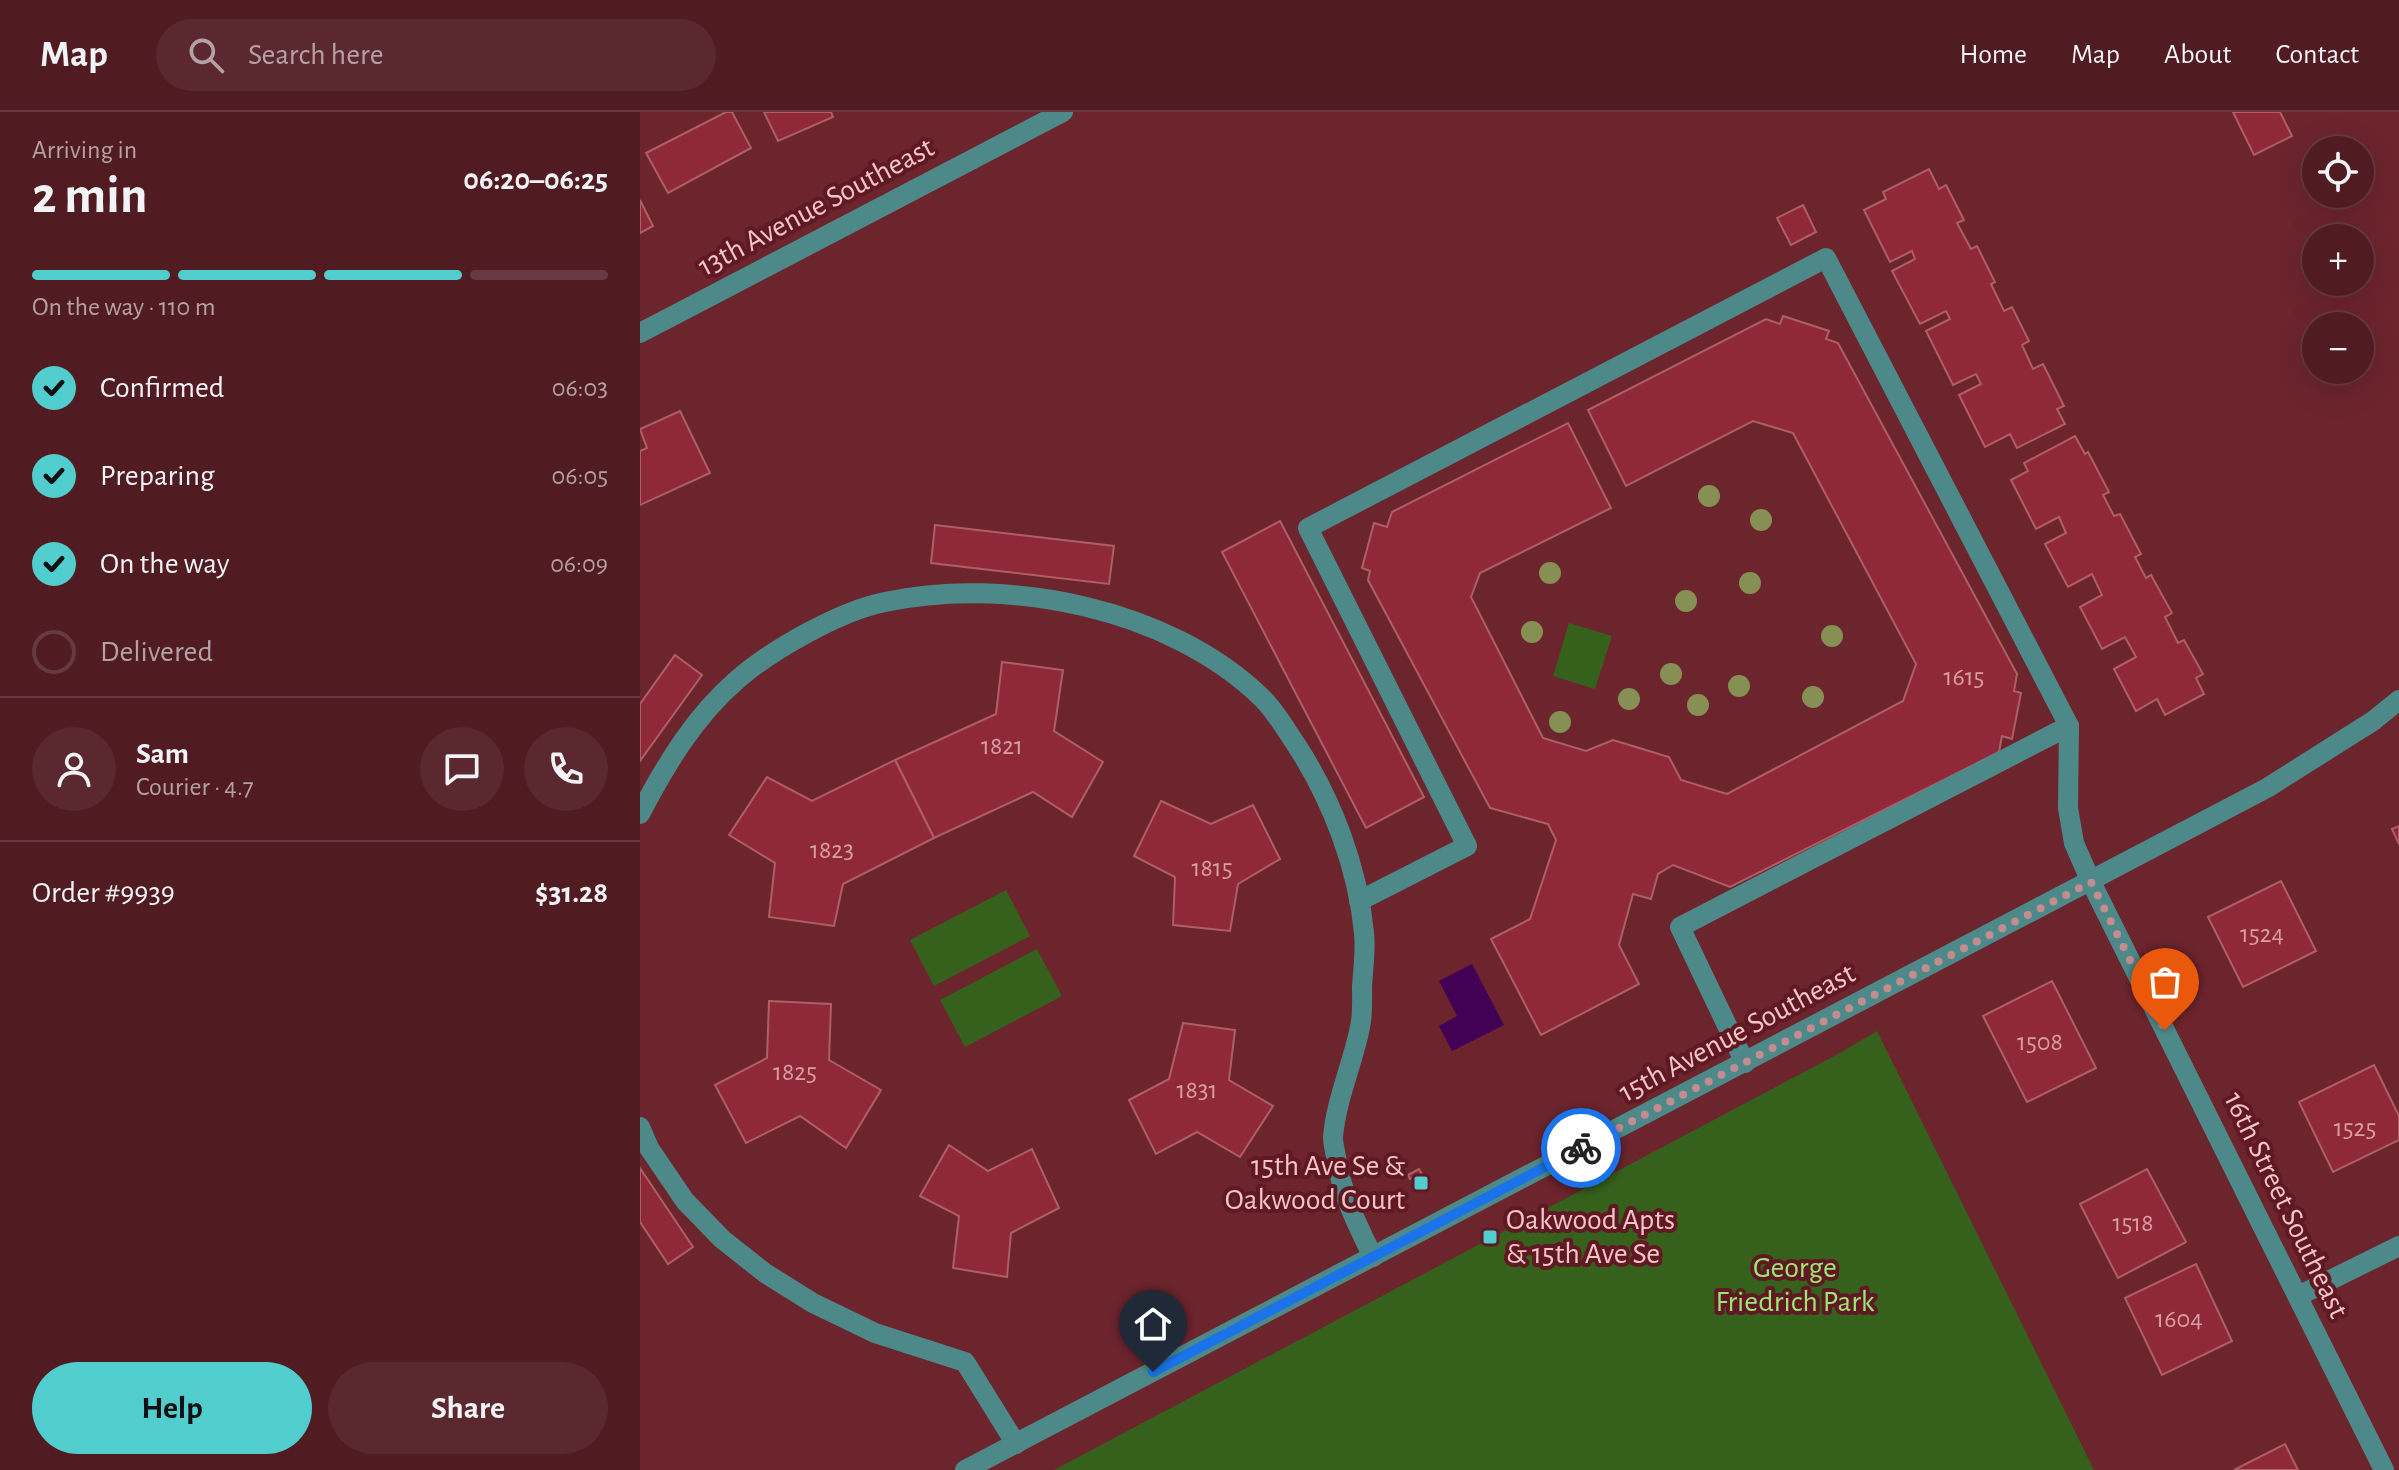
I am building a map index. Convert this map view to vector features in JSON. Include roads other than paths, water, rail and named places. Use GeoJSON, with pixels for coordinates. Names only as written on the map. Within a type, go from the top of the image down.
{"type":"FeatureCollection","features":[{"type":"Feature","properties":{"kind":"street","name":"13th Avenue Southeast"},"geometry":{"type":"LineString","coordinates":[[640,333],[1063,112]]}},
{"type":"Feature","properties":{"kind":"street"},"geometry":{"type":"LineString","coordinates":[[1359,901],[1467,846],[1308,528],[1826,258],[2069,726],[1680,927],[1745,1063]]}},
{"type":"Feature","properties":{"kind":"street"},"geometry":{"type":"LineString","coordinates":[[640,814],[663,770],[695,724],[737,680],[789,642],[881,602],[930,594],[1021,596],[1072,604],[1127,617],[1176,639],[1226,668],[1263,699],[1298,748],[1325,797],[1348,855],[1365,936],[1361,1024],[1333,1139],[1341,1186],[1349,1210],[1373,1257]]}},
{"type":"Feature","properties":{"kind":"street","name":"15th Avenue Southeast"},"geometry":{"type":"LineString","coordinates":[[965,1470],[2267,788],[2373,721],[2399,700]]}},
{"type":"Feature","properties":{"kind":"street","name":"16th Street Southeast"},"geometry":{"type":"LineString","coordinates":[[2069,726],[2068,808],[2074,843],[2384,1470]]}},
{"type":"Feature","properties":{"kind":"street"},"geometry":{"type":"LineString","coordinates":[[640,1127],[649,1148],[685,1201],[722,1239],[765,1273],[813,1303],[875,1333],[965,1362],[1016,1444]]}},
{"type":"Feature","properties":{"kind":"street"},"geometry":{"type":"LineString","coordinates":[[2298,1296],[2399,1246]]}},
{"type":"Feature","properties":{"kind":"place","name":"15th Ave Se & Oakwood Court"},"geometry":{"type":"Point","coordinates":[1421,1183]}},
{"type":"Feature","properties":{"kind":"place","name":"Oakwood Apts & 15th Ave Se"},"geometry":{"type":"Point","coordinates":[1490,1237]}},
{"type":"Feature","properties":{"kind":"park label","name":"George Friedrich Park"},"geometry":{"type":"Point","coordinates":[1795,1285]}}]}
